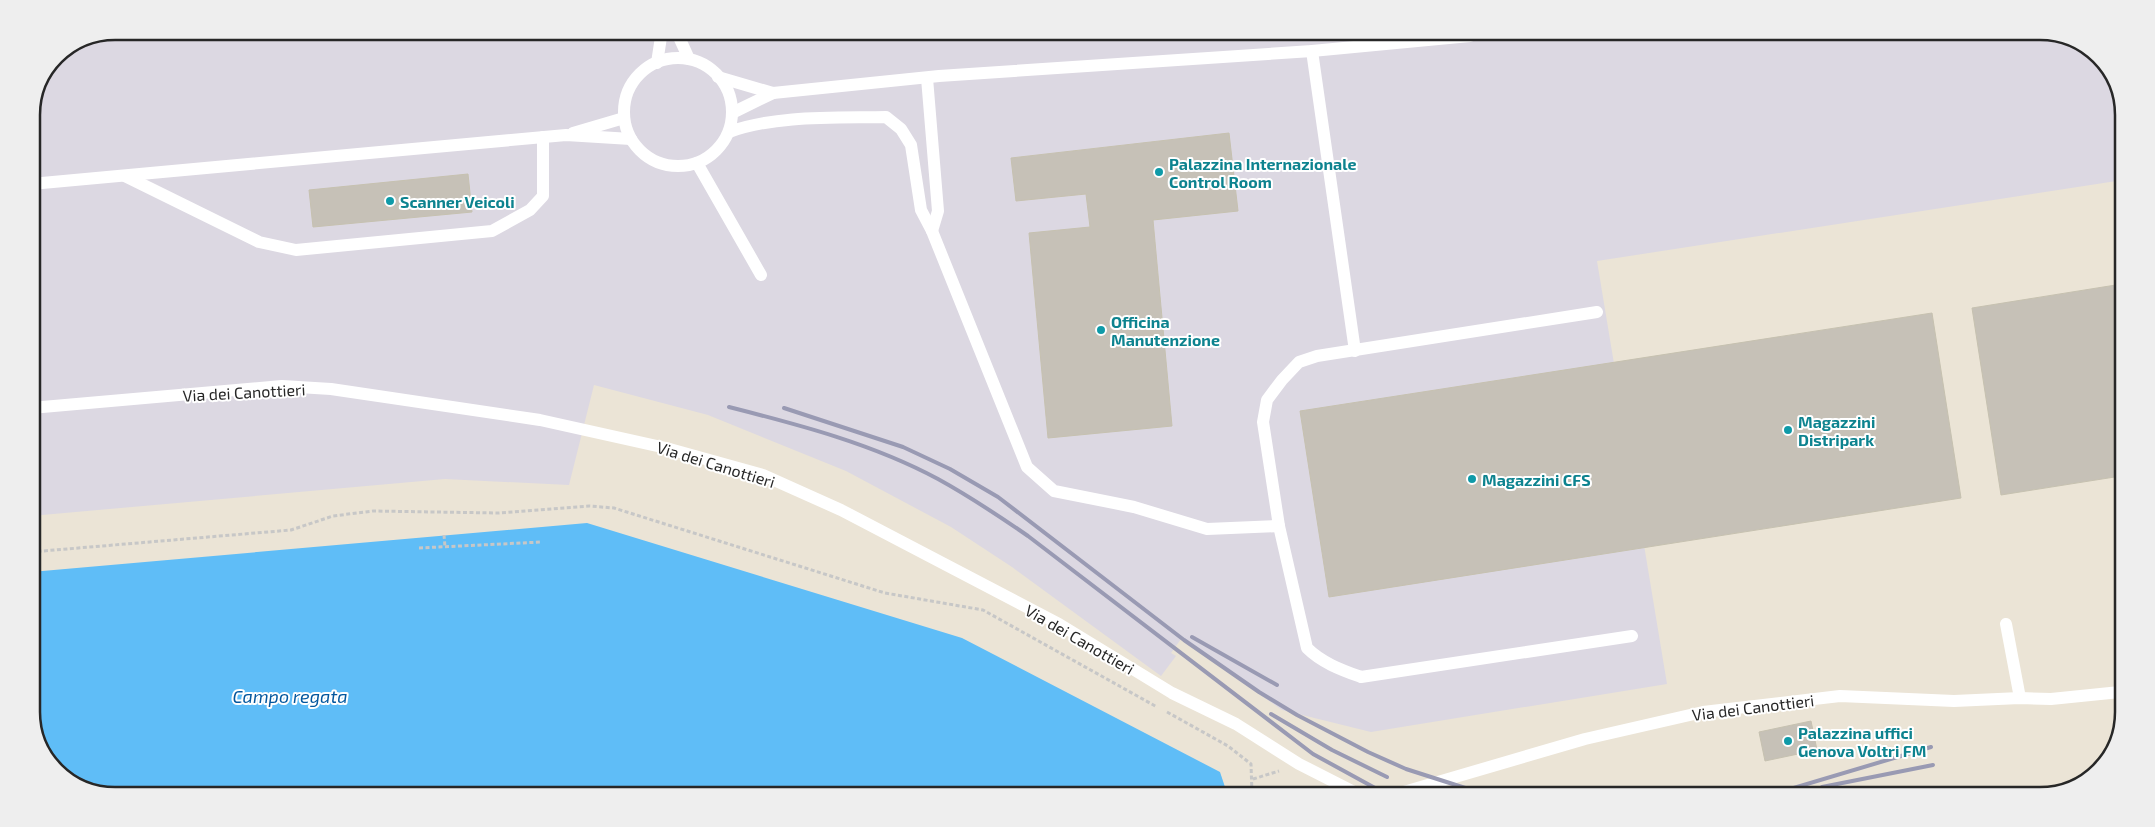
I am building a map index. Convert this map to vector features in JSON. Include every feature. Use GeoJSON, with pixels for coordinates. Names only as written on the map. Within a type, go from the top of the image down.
{"type":"FeatureCollection","features":[{"type":"Feature","properties":{"kind":"lane"},"geometry":{"type":"LineString","coordinates":[[657,63],[661,40]]}},
{"type":"Feature","properties":{"kind":"lane"},"geometry":{"type":"LineString","coordinates":[[680,40],[689,59]]}},
{"type":"Feature","properties":{"kind":"lane"},"geometry":{"type":"LineString","coordinates":[[718,77],[773,92],[927,78],[1312,51],[1428,40]]}},
{"type":"Feature","properties":{"kind":"lane"},"geometry":{"type":"LineString","coordinates":[[1312,51],[1355,351]]}},
{"type":"Feature","properties":{"kind":"lane"},"geometry":{"type":"LineString","coordinates":[[667,59],[689,59],[709,68],[724,83],[732,103],[728,132],[721,145],[710,156],[697,163],[680,166],[663,164],[647,157],[635,145],[626,130],[624,118],[627,94],[636,78],[650,66],[667,59]]}},
{"type":"Feature","properties":{"kind":"lane"},"geometry":{"type":"LineString","coordinates":[[927,78],[938,211],[932,231]]}},
{"type":"Feature","properties":{"kind":"lane"},"geometry":{"type":"LineString","coordinates":[[732,113],[773,92]]}},
{"type":"Feature","properties":{"kind":"lane"},"geometry":{"type":"LineString","coordinates":[[728,132],[748,125],[769,122],[886,116],[901,129],[911,145],[921,210],[932,231],[1027,467],[1054,491],[1134,507],[1207,528],[1279,526]]}},
{"type":"Feature","properties":{"kind":"lane"},"geometry":{"type":"LineString","coordinates":[[566,135],[624,118]]}},
{"type":"Feature","properties":{"kind":"lane"},"geometry":{"type":"LineString","coordinates":[[40,183],[566,135],[631,138]]}},
{"type":"Feature","properties":{"kind":"lane"},"geometry":{"type":"LineString","coordinates":[[125,176],[259,242],[296,250],[492,231],[530,210],[544,196],[543,137]]}},
{"type":"Feature","properties":{"kind":"lane"},"geometry":{"type":"LineString","coordinates":[[697,163],[736,236],[761,276]]}},
{"type":"Feature","properties":{"kind":"lane"},"geometry":{"type":"LineString","coordinates":[[1597,312],[1317,356],[1299,362],[1282,380],[1267,400],[1263,422],[1279,526],[1307,648],[1314,655],[1339,669],[1361,677],[1632,636]]}},
{"type":"Feature","properties":{"kind":"lane","name":"Via dei Canottieri"},"geometry":{"type":"LineString","coordinates":[[40,407],[282,386],[331,389],[540,420],[666,448],[763,475],[842,510],[1050,620],[1172,693],[1236,724],[1299,764],[1344,787]]}},
{"type":"Feature","properties":{"kind":"lane"},"geometry":{"type":"LineString","coordinates":[[2006,624],[2020,698]]}},
{"type":"Feature","properties":{"kind":"lane","name":"Via dei Canottieri"},"geometry":{"type":"LineString","coordinates":[[1421,787],[1585,739],[1703,712],[1840,696],[1954,701],[2020,698],[2051,699],[2115,693]]}},
{"type":"Feature","properties":{"kind":"path"},"geometry":{"type":"LineString","coordinates":[[40,551],[290,530],[333,516],[373,511],[498,513],[589,506],[614,508],[885,592],[983,610],[1228,746],[1251,764],[1253,787]]}},
{"type":"Feature","properties":{"kind":"path"},"geometry":{"type":"LineString","coordinates":[[444,535],[445,547]]}},
{"type":"Feature","properties":{"kind":"path"},"geometry":{"type":"LineString","coordinates":[[419,548],[542,542]]}},
{"type":"Feature","properties":{"kind":"shaded area"},"geometry":{"type":"Polygon","coordinates":[[[115,40],[2040,40],[2064,44],[2090,59],[2105,77],[2112,95],[2115,110],[2115,181],[1597,261],[1667,684],[1371,732],[1282,710],[1181,639],[1171,653],[1176,656],[1161,676],[1012,567],[951,527],[846,471],[708,415],[594,385],[569,485],[445,479],[40,515],[40,115],[41,100],[46,86],[62,62],[86,46],[100,41],[115,40]]]}},
{"type":"Feature","properties":{"kind":"water","name":"Campo regata"},"geometry":{"type":"Polygon","coordinates":[[[587,523],[962,638],[1220,772],[1225,787],[105,786],[82,779],[62,765],[50,750],[43,732],[40,717],[40,571],[587,523]]]}},
{"type":"Feature","properties":{"kind":"building","name":"Officina Manutenzione"},"geometry":{"type":"Polygon","coordinates":[[[1229,133],[1238,211],[1153,220],[1172,426],[1048,438],[1029,233],[1090,227],[1086,194],[1016,201],[1011,158],[1229,133]]]}},
{"type":"Feature","properties":{"kind":"building","name":"Scanner Veicoli"},"geometry":{"type":"Polygon","coordinates":[[[468,174],[472,212],[313,227],[309,190],[468,174]]]}},
{"type":"Feature","properties":{"kind":"building"},"geometry":{"type":"Polygon","coordinates":[[[2115,285],[2115,477],[2001,495],[1972,308],[2115,285]]]}},
{"type":"Feature","properties":{"kind":"building"},"geometry":{"type":"Polygon","coordinates":[[[1932,313],[1961,498],[1329,597],[1300,411],[1932,313]]]}},
{"type":"Feature","properties":{"kind":"building","name":"Palazzina uffici Genova Voltri FM"},"geometry":{"type":"Polygon","coordinates":[[[1811,721],[1817,750],[1765,761],[1759,732],[1811,721]]]}},
{"type":"Feature","properties":{"kind":"railway"},"geometry":{"type":"LineString","coordinates":[[729,407],[809,428],[862,446],[913,467],[961,492],[1028,536],[1313,754],[1373,787]]}},
{"type":"Feature","properties":{"kind":"railway"},"geometry":{"type":"LineString","coordinates":[[784,408],[903,447],[950,469],[998,497],[1184,640],[1259,692],[1297,715],[1368,752],[1406,769],[1462,787]]}},
{"type":"Feature","properties":{"kind":"railway"},"geometry":{"type":"LineString","coordinates":[[1192,637],[1277,685]]}},
{"type":"Feature","properties":{"kind":"railway"},"geometry":{"type":"LineString","coordinates":[[1271,714],[1332,750],[1387,777]]}},
{"type":"Feature","properties":{"kind":"railway"},"geometry":{"type":"LineString","coordinates":[[1797,787],[1931,747]]}},
{"type":"Feature","properties":{"kind":"railway"},"geometry":{"type":"LineString","coordinates":[[1822,787],[1933,765]]}},
{"type":"Feature","properties":{"kind":"place","name":"Palazzina Internazionale Control Room"},"geometry":{"type":"Point","coordinates":[1159,172]}},
{"type":"Feature","properties":{"kind":"place","name":"Scanner Veicoli"},"geometry":{"type":"Point","coordinates":[390,201]}},
{"type":"Feature","properties":{"kind":"place","name":"Officina Manutenzione"},"geometry":{"type":"Point","coordinates":[1101,330]}},
{"type":"Feature","properties":{"kind":"place","name":"Magazzini Distripark"},"geometry":{"type":"Point","coordinates":[1788,430]}},
{"type":"Feature","properties":{"kind":"place","name":"Magazzini CFS"},"geometry":{"type":"Point","coordinates":[1472,479]}},
{"type":"Feature","properties":{"kind":"place","name":"Palazzina uffici Genova Voltri FM"},"geometry":{"type":"Point","coordinates":[1788,741]}}]}
